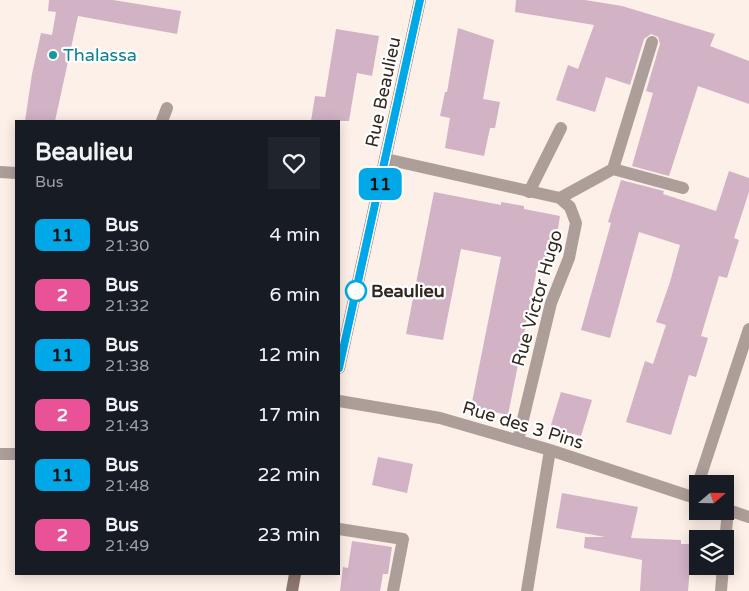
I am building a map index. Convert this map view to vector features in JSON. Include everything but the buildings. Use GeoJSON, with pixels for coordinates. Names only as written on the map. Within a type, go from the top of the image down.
{"type":"FeatureCollection","features":[{"type":"Feature","properties":{"kind":"street","name":"Rue Beaulieu"},"geometry":{"type":"LineString","coordinates":[[340,364],[420,0]]}},
{"type":"Feature","properties":{"kind":"street"},"geometry":{"type":"LineString","coordinates":[[613,169],[652,42]]}},
{"type":"Feature","properties":{"kind":"street"},"geometry":{"type":"LineString","coordinates":[[162,120],[167,108]]}},
{"type":"Feature","properties":{"kind":"street"},"geometry":{"type":"LineString","coordinates":[[529,192],[560,128]]}},
{"type":"Feature","properties":{"kind":"street"},"geometry":{"type":"LineString","coordinates":[[386,159],[560,198],[613,169],[683,188]]}},
{"type":"Feature","properties":{"kind":"street"},"geometry":{"type":"LineString","coordinates":[[0,172],[15,173]]}},
{"type":"Feature","properties":{"kind":"street","name":"Rue Victor Hugo"},"geometry":{"type":"LineString","coordinates":[[518,440],[551,303],[569,258],[576,223],[570,207],[560,198]]}},
{"type":"Feature","properties":{"kind":"street","name":"Rue des 3 Pins"},"geometry":{"type":"LineString","coordinates":[[701,475],[749,329]]}},
{"type":"Feature","properties":{"kind":"street","name":"Rue des 3 Pins"},"geometry":{"type":"LineString","coordinates":[[340,401],[440,418],[550,450],[689,496]]}},
{"type":"Feature","properties":{"kind":"street"},"geometry":{"type":"LineString","coordinates":[[527,591],[550,450]]}},
{"type":"Feature","properties":{"kind":"street"},"geometry":{"type":"LineString","coordinates":[[0,454],[15,454]]}},
{"type":"Feature","properties":{"kind":"street"},"geometry":{"type":"LineString","coordinates":[[734,512],[749,517]]}},
{"type":"Feature","properties":{"kind":"street"},"geometry":{"type":"LineString","coordinates":[[340,529],[403,539],[393,591]]}},
{"type":"Feature","properties":{"kind":"street"},"geometry":{"type":"LineString","coordinates":[[292,591],[295,575]]}},
{"type":"Feature","properties":{"kind":"street"},"geometry":{"type":"LineString","coordinates":[[722,591],[723,575]]}},
{"type":"Feature","properties":{"kind":"bus line","name":"11"},"geometry":{"type":"LineString","coordinates":[[340,364],[420,0]]}},
{"type":"Feature","properties":{"kind":"place","name":"Thalassa"},"geometry":{"type":"Point","coordinates":[53,55]}},
{"type":"Feature","properties":{"kind":"place","name":"Beaulieu"},"geometry":{"type":"Point","coordinates":[356,291]}}]}
